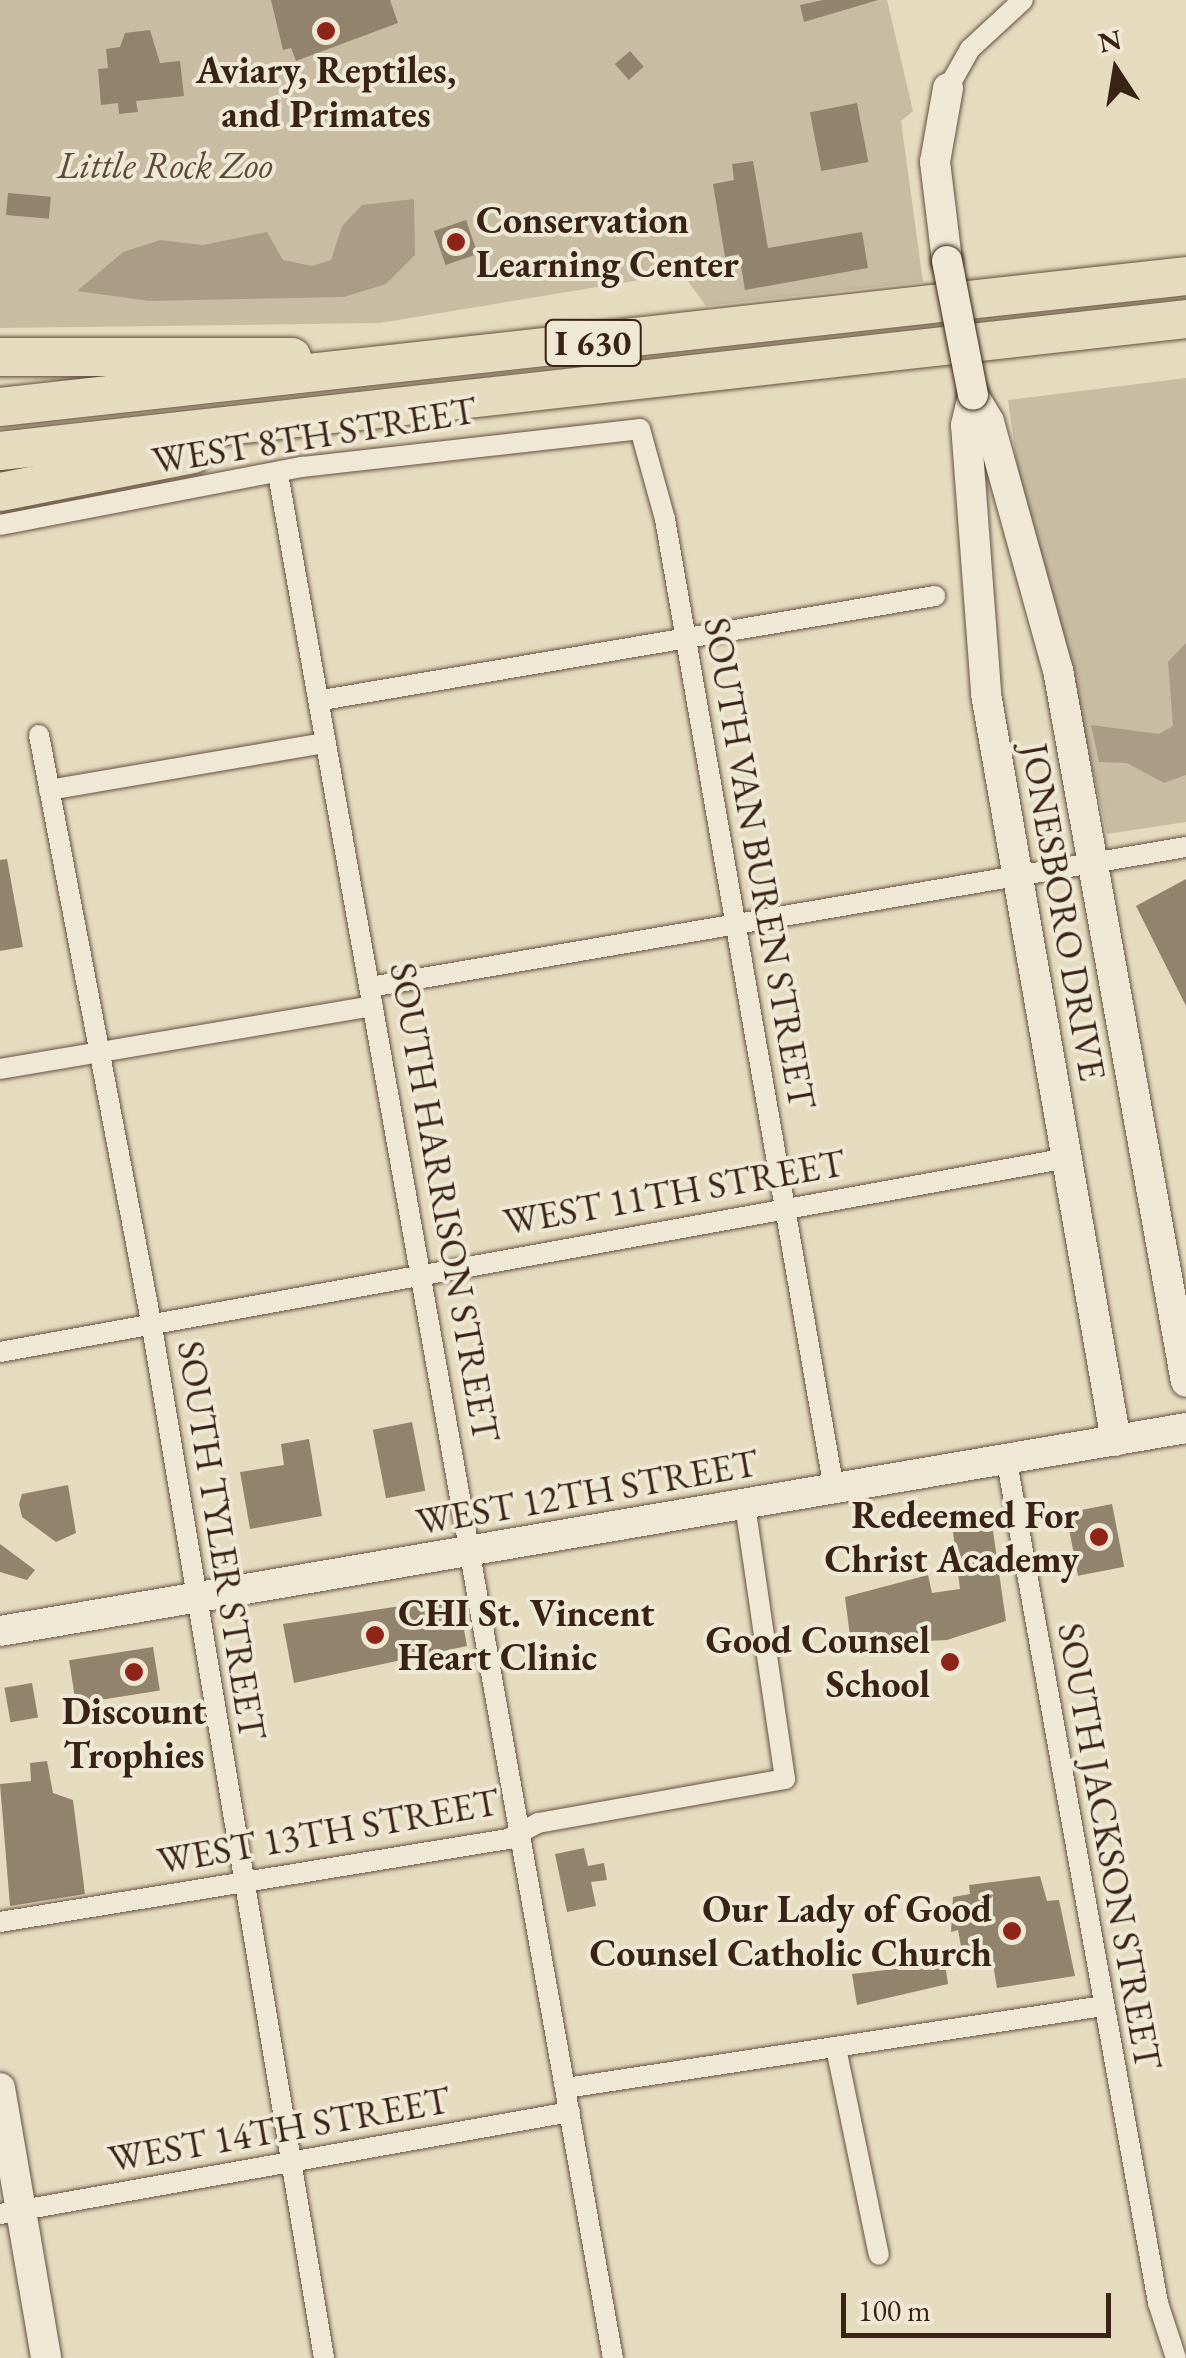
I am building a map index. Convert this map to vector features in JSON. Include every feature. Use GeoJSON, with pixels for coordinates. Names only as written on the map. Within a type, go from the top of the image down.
{"type":"FeatureCollection","features":[{"type":"Feature","properties":{"kind":"highway","name":"I 630"},"geometry":{"type":"LineString","coordinates":[[0,408],[1186,276]]}},
{"type":"Feature","properties":{"kind":"highway","name":"I 630"},"geometry":{"type":"LineString","coordinates":[[0,451],[375,413],[1186,319]]}},
{"type":"Feature","properties":{"kind":"highway"},"geometry":{"type":"LineString","coordinates":[[0,357],[444,360]]}},
{"type":"Feature","properties":{"kind":"highway"},"geometry":{"type":"LineString","coordinates":[[0,492],[304,439],[375,413]]}},
{"type":"Feature","properties":{"kind":"street","name":"JONESBORO DRIVE"},"geometry":{"type":"LineString","coordinates":[[1023,0],[970,49],[948,88],[935,162],[947,261],[973,395],[989,422],[1058,670],[1186,1382]]}},
{"type":"Feature","properties":{"kind":"street","name":"JONESBORO DRIVE"},"geometry":{"type":"LineString","coordinates":[[973,395],[966,426],[980,647],[1014,876],[1116,1441]]}},
{"type":"Feature","properties":{"kind":"street","name":"WEST 8TH STREET"},"geometry":{"type":"LineString","coordinates":[[0,525],[278,474],[640,429]]}},
{"type":"Feature","properties":{"kind":"street","name":"SOUTH VAN BUREN STREET"},"geometry":{"type":"LineString","coordinates":[[640,429],[736,924],[834,1490]]}},
{"type":"Feature","properties":{"kind":"street","name":"SOUTH HARRISON STREET"},"geometry":{"type":"LineString","coordinates":[[278,474],[322,700],[324,743],[475,1552],[613,2358]]}},
{"type":"Feature","properties":{"kind":"street"},"geometry":{"type":"LineString","coordinates":[[322,700],[935,596]]}},
{"type":"Feature","properties":{"kind":"street","name":"SOUTH TYLER STREET"},"geometry":{"type":"LineString","coordinates":[[39,734],[95,1052],[152,1327],[324,2358]]}},
{"type":"Feature","properties":{"kind":"street"},"geometry":{"type":"LineString","coordinates":[[49,790],[324,743]]}},
{"type":"Feature","properties":{"kind":"street"},"geometry":{"type":"LineString","coordinates":[[0,1068],[736,924],[1186,847]]}},
{"type":"Feature","properties":{"kind":"street","name":"WEST 11TH STREET"},"geometry":{"type":"LineString","coordinates":[[0,1352],[1067,1158]]}},
{"type":"Feature","properties":{"kind":"street","name":"WEST 12TH STREET"},"geometry":{"type":"LineString","coordinates":[[0,1631],[1007,1462],[1186,1428]]}},
{"type":"Feature","properties":{"kind":"street","name":"SOUTH JACKSON STREET"},"geometry":{"type":"LineString","coordinates":[[1007,1462],[1102,2006],[1176,2358]]}},
{"type":"Feature","properties":{"kind":"street","name":"WEST 13TH STREET"},"geometry":{"type":"LineString","coordinates":[[0,1922],[246,1884],[785,1779],[746,1505]]}},
{"type":"Feature","properties":{"kind":"street"},"geometry":{"type":"LineString","coordinates":[[566,2088],[1102,2006]]}},
{"type":"Feature","properties":{"kind":"street"},"geometry":{"type":"LineString","coordinates":[[836,2048],[879,2255]]}},
{"type":"Feature","properties":{"kind":"street"},"geometry":{"type":"LineString","coordinates":[[0,2088],[10,2212],[46,2358]]}},
{"type":"Feature","properties":{"kind":"street","name":"WEST 14TH STREET"},"geometry":{"type":"LineString","coordinates":[[10,2212],[570,2112]]}},
{"type":"Feature","properties":{"kind":"green space","name":"Little Rock Zoo"},"geometry":{"type":"Polygon","coordinates":[[[0,0],[887,0],[913,111],[901,121],[923,282],[706,306],[682,273],[380,323],[0,328],[0,0]]]}},
{"type":"Feature","properties":{"kind":"green space"},"geometry":{"type":"Polygon","coordinates":[[[1186,378],[1186,822],[1107,834],[1057,610],[1024,515],[1008,400],[1186,378]]]}},
{"type":"Feature","properties":{"kind":"shaded area"},"geometry":{"type":"Polygon","coordinates":[[[414,199],[415,255],[386,284],[344,297],[149,301],[77,291],[123,252],[160,240],[203,245],[267,232],[283,260],[312,266],[331,260],[342,226],[362,205],[414,199]]]}},
{"type":"Feature","properties":{"kind":"shaded area"},"geometry":{"type":"Polygon","coordinates":[[[1186,643],[1186,775],[1164,783],[1127,763],[1099,762],[1091,725],[1159,734],[1173,726],[1168,662],[1186,643]]]}},
{"type":"Feature","properties":{"kind":"building","name":"Aviary, Reptiles, and Primates"},"geometry":{"type":"Polygon","coordinates":[[[271,0],[390,0],[398,23],[296,61],[291,48],[283,50],[271,0]]]}},
{"type":"Feature","properties":{"kind":"building"},"geometry":{"type":"Polygon","coordinates":[[[823,0],[878,0],[804,22],[800,5],[823,0]]]}},
{"type":"Feature","properties":{"kind":"building"},"geometry":{"type":"Polygon","coordinates":[[[150,30],[160,63],[180,61],[184,96],[136,101],[138,112],[119,114],[118,103],[101,105],[98,69],[108,68],[106,49],[120,47],[125,33],[150,30]]]}},
{"type":"Feature","properties":{"kind":"building"},"geometry":{"type":"Polygon","coordinates":[[[630,51],[644,67],[629,80],[615,64],[630,51]]]}},
{"type":"Feature","properties":{"kind":"building"},"geometry":{"type":"Polygon","coordinates":[[[857,103],[868,162],[821,171],[810,112],[857,103]]]}},
{"type":"Feature","properties":{"kind":"building"},"geometry":{"type":"Polygon","coordinates":[[[753,161],[768,248],[862,232],[868,268],[745,290],[739,254],[725,257],[713,184],[734,180],[732,164],[753,161]]]}},
{"type":"Feature","properties":{"kind":"building"},"geometry":{"type":"Polygon","coordinates":[[[8,193],[51,197],[49,219],[6,215],[8,193]]]}},
{"type":"Feature","properties":{"kind":"building","name":"Conservation Learning Center"},"geometry":{"type":"Polygon","coordinates":[[[466,220],[478,254],[446,265],[434,231],[466,220]]]}},
{"type":"Feature","properties":{"kind":"building"},"geometry":{"type":"Polygon","coordinates":[[[7,859],[23,947],[0,951],[0,860],[7,859]]]}},
{"type":"Feature","properties":{"kind":"building"},"geometry":{"type":"Polygon","coordinates":[[[1186,879],[1186,1006],[1136,906],[1186,879]]]}},
{"type":"Feature","properties":{"kind":"building"},"geometry":{"type":"Polygon","coordinates":[[[412,1422],[425,1491],[386,1498],[373,1430],[412,1422]]]}},
{"type":"Feature","properties":{"kind":"building"},"geometry":{"type":"Polygon","coordinates":[[[309,1439],[322,1516],[250,1529],[240,1472],[284,1465],[281,1444],[309,1439]]]}},
{"type":"Feature","properties":{"kind":"building"},"geometry":{"type":"Polygon","coordinates":[[[68,1485],[76,1533],[56,1542],[22,1517],[19,1504],[22,1494],[68,1485]]]}},
{"type":"Feature","properties":{"kind":"building","name":"Redeemed For Christ Academy"},"geometry":{"type":"Polygon","coordinates":[[[1112,1504],[1124,1567],[1078,1576],[1066,1513],[1112,1504]]]}},
{"type":"Feature","properties":{"kind":"building"},"geometry":{"type":"Polygon","coordinates":[[[992,1524],[1006,1621],[947,1640],[851,1644],[845,1597],[928,1575],[932,1593],[960,1589],[953,1532],[992,1524]]]}},
{"type":"Feature","properties":{"kind":"building"},"geometry":{"type":"Polygon","coordinates":[[[0,1544],[35,1570],[27,1580],[0,1572],[0,1544]]]}},
{"type":"Feature","properties":{"kind":"building","name":"CHI St. Vincent Heart Clinic"},"geometry":{"type":"Polygon","coordinates":[[[433,1601],[459,1602],[467,1646],[294,1683],[283,1624],[433,1601]]]}},
{"type":"Feature","properties":{"kind":"building"},"geometry":{"type":"Polygon","coordinates":[[[153,1647],[160,1690],[76,1704],[69,1660],[153,1647]]]}},
{"type":"Feature","properties":{"kind":"building"},"geometry":{"type":"Polygon","coordinates":[[[32,1683],[38,1717],[11,1722],[4,1688],[32,1683]]]}},
{"type":"Feature","properties":{"kind":"building"},"geometry":{"type":"Polygon","coordinates":[[[47,1761],[53,1793],[73,1800],[85,1894],[10,1906],[0,1784],[31,1781],[30,1763],[47,1761]]]}},
{"type":"Feature","properties":{"kind":"building"},"geometry":{"type":"Polygon","coordinates":[[[584,1848],[588,1866],[604,1863],[607,1880],[591,1882],[596,1906],[567,1912],[555,1854],[584,1848]]]}},
{"type":"Feature","properties":{"kind":"building","name":"Our Lady of Good Counsel Catholic Church"},"geometry":{"type":"Polygon","coordinates":[[[1040,1876],[1047,1901],[1059,1900],[1075,1976],[997,1988],[990,1947],[962,1952],[958,1930],[951,1932],[953,1897],[970,1894],[969,1885],[1040,1876]]]}},
{"type":"Feature","properties":{"kind":"building"},"geometry":{"type":"Polygon","coordinates":[[[945,1963],[948,1984],[857,2005],[852,1974],[945,1963]]]}},
{"type":"Feature","properties":{"kind":"place","name":"Aviary, Reptiles, and Primates"},"geometry":{"type":"Point","coordinates":[326,31]}},
{"type":"Feature","properties":{"kind":"place","name":"Conservation Learning Center"},"geometry":{"type":"Point","coordinates":[456,242]}},
{"type":"Feature","properties":{"kind":"place","name":"Redeemed For Christ Academy"},"geometry":{"type":"Point","coordinates":[1099,1537]}},
{"type":"Feature","properties":{"kind":"place","name":"CHI St. Vincent Heart Clinic"},"geometry":{"type":"Point","coordinates":[375,1635]}},
{"type":"Feature","properties":{"kind":"place","name":"Good Counsel School"},"geometry":{"type":"Point","coordinates":[950,1662]}},
{"type":"Feature","properties":{"kind":"place","name":"Discount Trophies"},"geometry":{"type":"Point","coordinates":[134,1672]}},
{"type":"Feature","properties":{"kind":"place","name":"Our Lady of Good Counsel Catholic Church"},"geometry":{"type":"Point","coordinates":[1012,1931]}}]}
